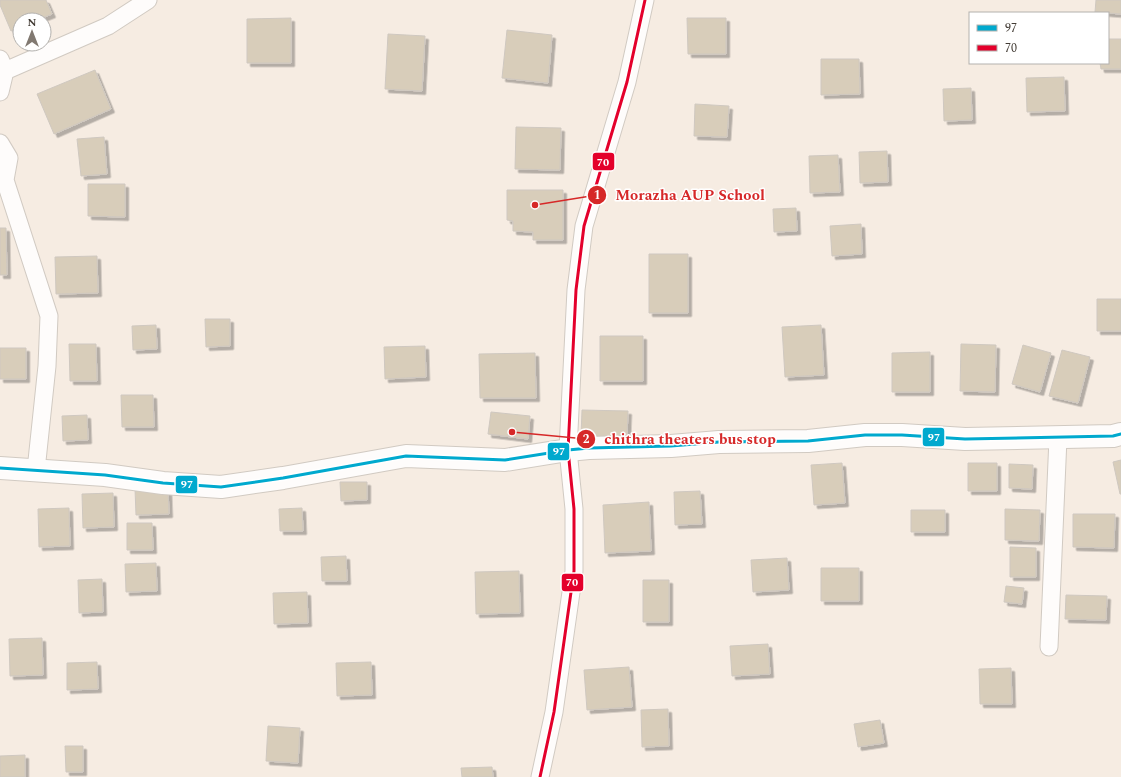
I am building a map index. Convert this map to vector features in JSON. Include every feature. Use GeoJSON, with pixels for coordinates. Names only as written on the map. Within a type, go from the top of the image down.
{"type":"FeatureCollection","features":[{"type":"Feature","properties":{"kind":"main road"},"geometry":{"type":"LineString","coordinates":[[0,468],[105,475],[163,484],[221,486],[283,478],[406,456],[505,460],[568,450],[671,446],[719,442],[808,441],[865,435],[902,435],[965,439],[1058,438],[1114,436],[1121,434]]}},
{"type":"Feature","properties":{"kind":"street"},"geometry":{"type":"LineString","coordinates":[[0,92],[3,65],[108,26],[148,0]]}},
{"type":"Feature","properties":{"kind":"street"},"geometry":{"type":"LineString","coordinates":[[540,777],[554,712],[574,571],[574,509],[568,450],[576,290],[584,226],[627,82],[645,0]]}},
{"type":"Feature","properties":{"kind":"street"},"geometry":{"type":"LineString","coordinates":[[0,143],[9,158],[5,180],[49,316],[47,366],[36,470]]}},
{"type":"Feature","properties":{"kind":"street"},"geometry":{"type":"LineString","coordinates":[[1049,647],[1058,438]]}},
{"type":"Feature","properties":{"kind":"building"},"geometry":{"type":"Polygon","coordinates":[[[0,0],[46,0],[51,12],[12,12],[11,31],[0,5],[0,0]]]}},
{"type":"Feature","properties":{"kind":"building"},"geometry":{"type":"Polygon","coordinates":[[[1096,0],[1121,0],[1121,14],[1095,12],[1096,0]]]}},
{"type":"Feature","properties":{"kind":"building"},"geometry":{"type":"Polygon","coordinates":[[[291,18],[291,63],[247,63],[247,19],[291,18]]]}},
{"type":"Feature","properties":{"kind":"building"},"geometry":{"type":"Polygon","coordinates":[[[687,18],[726,18],[726,54],[688,54],[687,18]]]}},
{"type":"Feature","properties":{"kind":"building"},"geometry":{"type":"Polygon","coordinates":[[[507,30],[552,35],[548,83],[502,78],[507,30]]]}},
{"type":"Feature","properties":{"kind":"building"},"geometry":{"type":"Polygon","coordinates":[[[388,34],[425,36],[422,91],[385,89],[388,34]]]}},
{"type":"Feature","properties":{"kind":"building"},"geometry":{"type":"Polygon","coordinates":[[[1109,39],[1121,39],[1121,69],[1101,69],[1100,64],[1109,64],[1109,39]]]}},
{"type":"Feature","properties":{"kind":"building"},"geometry":{"type":"Polygon","coordinates":[[[821,59],[859,59],[860,94],[821,95],[821,59]]]}},
{"type":"Feature","properties":{"kind":"building"},"geometry":{"type":"Polygon","coordinates":[[[95,70],[111,109],[54,134],[37,94],[95,70]]]}},
{"type":"Feature","properties":{"kind":"building"},"geometry":{"type":"Polygon","coordinates":[[[1064,77],[1065,111],[1027,112],[1026,78],[1064,77]]]}},
{"type":"Feature","properties":{"kind":"building"},"geometry":{"type":"Polygon","coordinates":[[[971,88],[972,120],[944,121],[943,89],[971,88]]]}},
{"type":"Feature","properties":{"kind":"building"},"geometry":{"type":"Polygon","coordinates":[[[695,104],[729,106],[727,137],[694,136],[695,104]]]}},
{"type":"Feature","properties":{"kind":"building"},"geometry":{"type":"Polygon","coordinates":[[[516,127],[561,128],[560,170],[515,169],[516,127]]]}},
{"type":"Feature","properties":{"kind":"building"},"geometry":{"type":"Polygon","coordinates":[[[104,137],[107,174],[81,176],[77,139],[104,137]]]}},
{"type":"Feature","properties":{"kind":"building"},"geometry":{"type":"Polygon","coordinates":[[[887,151],[888,182],[860,183],[859,152],[887,151]]]}},
{"type":"Feature","properties":{"kind":"building"},"geometry":{"type":"Polygon","coordinates":[[[838,155],[840,192],[810,193],[809,156],[838,155]]]}},
{"type":"Feature","properties":{"kind":"building"},"geometry":{"type":"Polygon","coordinates":[[[88,184],[125,184],[125,217],[88,216],[88,184]]]}},
{"type":"Feature","properties":{"kind":"building"},"geometry":{"type":"Polygon","coordinates":[[[507,190],[563,190],[563,240],[533,240],[533,232],[513,231],[513,221],[507,220],[507,190]]]}},
{"type":"Feature","properties":{"kind":"building"},"geometry":{"type":"Polygon","coordinates":[[[796,208],[797,231],[774,232],[773,209],[796,208]]]}},
{"type":"Feature","properties":{"kind":"building"},"geometry":{"type":"Polygon","coordinates":[[[861,224],[862,254],[832,256],[830,226],[861,224]]]}},
{"type":"Feature","properties":{"kind":"building"},"geometry":{"type":"Polygon","coordinates":[[[0,228],[6,228],[7,275],[0,275],[0,228]]]}},
{"type":"Feature","properties":{"kind":"building"},"geometry":{"type":"Polygon","coordinates":[[[649,254],[688,254],[688,313],[649,313],[649,254]]]}},
{"type":"Feature","properties":{"kind":"building"},"geometry":{"type":"Polygon","coordinates":[[[97,256],[98,293],[56,294],[55,257],[97,256]]]}},
{"type":"Feature","properties":{"kind":"building"},"geometry":{"type":"Polygon","coordinates":[[[1097,299],[1121,299],[1121,331],[1097,331],[1097,299]]]}},
{"type":"Feature","properties":{"kind":"building"},"geometry":{"type":"Polygon","coordinates":[[[205,319],[230,319],[230,346],[206,347],[205,319]]]}},
{"type":"Feature","properties":{"kind":"building"},"geometry":{"type":"Polygon","coordinates":[[[156,325],[157,349],[133,350],[132,326],[156,325]]]}},
{"type":"Feature","properties":{"kind":"building"},"geometry":{"type":"Polygon","coordinates":[[[821,325],[824,375],[785,377],[782,327],[821,325]]]}},
{"type":"Feature","properties":{"kind":"building"},"geometry":{"type":"Polygon","coordinates":[[[600,336],[643,336],[643,381],[600,381],[600,336]]]}},
{"type":"Feature","properties":{"kind":"building"},"geometry":{"type":"Polygon","coordinates":[[[69,344],[96,344],[97,381],[70,381],[69,344]]]}},
{"type":"Feature","properties":{"kind":"building"},"geometry":{"type":"Polygon","coordinates":[[[961,344],[996,345],[995,392],[960,391],[961,344]]]}},
{"type":"Feature","properties":{"kind":"building"},"geometry":{"type":"Polygon","coordinates":[[[1023,345],[1051,353],[1040,392],[1012,384],[1023,345]]]}},
{"type":"Feature","properties":{"kind":"building"},"geometry":{"type":"Polygon","coordinates":[[[425,346],[426,377],[385,379],[384,347],[425,346]]]}},
{"type":"Feature","properties":{"kind":"building"},"geometry":{"type":"Polygon","coordinates":[[[0,348],[26,348],[26,379],[0,379],[0,348]]]}},
{"type":"Feature","properties":{"kind":"building"},"geometry":{"type":"Polygon","coordinates":[[[1062,350],[1090,357],[1078,403],[1049,396],[1062,350]]]}},
{"type":"Feature","properties":{"kind":"building"},"geometry":{"type":"Polygon","coordinates":[[[930,352],[930,392],[892,392],[892,353],[930,352]]]}},
{"type":"Feature","properties":{"kind":"building"},"geometry":{"type":"Polygon","coordinates":[[[535,353],[536,398],[480,398],[479,354],[535,353]]]}},
{"type":"Feature","properties":{"kind":"building"},"geometry":{"type":"Polygon","coordinates":[[[121,395],[153,395],[154,427],[122,427],[121,395]]]}},
{"type":"Feature","properties":{"kind":"building"},"geometry":{"type":"Polygon","coordinates":[[[582,410],[628,411],[627,437],[581,436],[582,410]]]}},
{"type":"Feature","properties":{"kind":"building"},"geometry":{"type":"Polygon","coordinates":[[[491,412],[530,416],[528,439],[488,434],[491,412]]]}},
{"type":"Feature","properties":{"kind":"building"},"geometry":{"type":"Polygon","coordinates":[[[87,415],[88,440],[63,441],[62,416],[87,415]]]}},
{"type":"Feature","properties":{"kind":"building"},"geometry":{"type":"Polygon","coordinates":[[[1121,460],[1121,494],[1120,494],[1113,462],[1121,460]]]}},
{"type":"Feature","properties":{"kind":"building"},"geometry":{"type":"Polygon","coordinates":[[[842,463],[845,503],[814,505],[811,465],[842,463]]]}},
{"type":"Feature","properties":{"kind":"building"},"geometry":{"type":"Polygon","coordinates":[[[968,463],[997,463],[997,491],[968,491],[968,463]]]}},
{"type":"Feature","properties":{"kind":"building"},"geometry":{"type":"Polygon","coordinates":[[[1009,464],[1033,465],[1032,489],[1009,488],[1009,464]]]}},
{"type":"Feature","properties":{"kind":"building"},"geometry":{"type":"Polygon","coordinates":[[[340,482],[367,482],[367,500],[341,501],[340,482]]]}},
{"type":"Feature","properties":{"kind":"building"},"geometry":{"type":"Polygon","coordinates":[[[168,488],[169,514],[136,515],[135,489],[168,488]]]}},
{"type":"Feature","properties":{"kind":"building"},"geometry":{"type":"Polygon","coordinates":[[[700,491],[702,524],[675,525],[674,492],[700,491]]]}},
{"type":"Feature","properties":{"kind":"building"},"geometry":{"type":"Polygon","coordinates":[[[113,493],[114,527],[83,528],[82,494],[113,493]]]}},
{"type":"Feature","properties":{"kind":"building"},"geometry":{"type":"Polygon","coordinates":[[[649,502],[651,551],[605,553],[603,505],[649,502]]]}},
{"type":"Feature","properties":{"kind":"building"},"geometry":{"type":"Polygon","coordinates":[[[69,508],[70,546],[39,547],[38,509],[69,508]]]}},
{"type":"Feature","properties":{"kind":"building"},"geometry":{"type":"Polygon","coordinates":[[[302,508],[303,531],[280,531],[279,509],[302,508]]]}},
{"type":"Feature","properties":{"kind":"building"},"geometry":{"type":"Polygon","coordinates":[[[1005,509],[1040,510],[1039,541],[1005,540],[1005,509]]]}},
{"type":"Feature","properties":{"kind":"building"},"geometry":{"type":"Polygon","coordinates":[[[911,510],[945,510],[945,532],[911,532],[911,510]]]}},
{"type":"Feature","properties":{"kind":"building"},"geometry":{"type":"Polygon","coordinates":[[[1073,514],[1115,514],[1114,548],[1073,547],[1073,514]]]}},
{"type":"Feature","properties":{"kind":"building"},"geometry":{"type":"Polygon","coordinates":[[[127,523],[152,523],[153,550],[127,550],[127,523]]]}},
{"type":"Feature","properties":{"kind":"building"},"geometry":{"type":"Polygon","coordinates":[[[1010,547],[1036,548],[1036,577],[1010,577],[1010,547]]]}},
{"type":"Feature","properties":{"kind":"building"},"geometry":{"type":"Polygon","coordinates":[[[346,556],[347,581],[322,581],[321,557],[346,556]]]}},
{"type":"Feature","properties":{"kind":"building"},"geometry":{"type":"Polygon","coordinates":[[[787,558],[789,590],[753,592],[751,560],[787,558]]]}},
{"type":"Feature","properties":{"kind":"building"},"geometry":{"type":"Polygon","coordinates":[[[156,563],[157,591],[126,592],[125,564],[156,563]]]}},
{"type":"Feature","properties":{"kind":"building"},"geometry":{"type":"Polygon","coordinates":[[[821,568],[859,568],[859,601],[821,601],[821,568]]]}},
{"type":"Feature","properties":{"kind":"building"},"geometry":{"type":"Polygon","coordinates":[[[519,571],[520,613],[476,614],[475,572],[519,571]]]}},
{"type":"Feature","properties":{"kind":"building"},"geometry":{"type":"Polygon","coordinates":[[[102,579],[103,612],[79,613],[78,580],[102,579]]]}},
{"type":"Feature","properties":{"kind":"building"},"geometry":{"type":"Polygon","coordinates":[[[643,580],[669,580],[669,622],[643,622],[643,580]]]}},
{"type":"Feature","properties":{"kind":"building"},"geometry":{"type":"Polygon","coordinates":[[[1006,586],[1024,588],[1022,604],[1004,602],[1006,586]]]}},
{"type":"Feature","properties":{"kind":"building"},"geometry":{"type":"Polygon","coordinates":[[[307,592],[308,623],[274,624],[273,593],[307,592]]]}},
{"type":"Feature","properties":{"kind":"building"},"geometry":{"type":"Polygon","coordinates":[[[1066,595],[1107,596],[1106,620],[1065,619],[1066,595]]]}},
{"type":"Feature","properties":{"kind":"building"},"geometry":{"type":"Polygon","coordinates":[[[42,638],[43,675],[10,676],[9,639],[42,638]]]}},
{"type":"Feature","properties":{"kind":"building"},"geometry":{"type":"Polygon","coordinates":[[[768,644],[770,674],[732,676],[730,646],[768,644]]]}},
{"type":"Feature","properties":{"kind":"building"},"geometry":{"type":"Polygon","coordinates":[[[97,662],[98,689],[67,690],[67,663],[97,662]]]}},
{"type":"Feature","properties":{"kind":"building"},"geometry":{"type":"Polygon","coordinates":[[[371,662],[372,695],[337,696],[336,663],[371,662]]]}},
{"type":"Feature","properties":{"kind":"building"},"geometry":{"type":"Polygon","coordinates":[[[629,667],[632,707],[587,710],[584,670],[629,667]]]}},
{"type":"Feature","properties":{"kind":"building"},"geometry":{"type":"Polygon","coordinates":[[[1011,668],[1012,704],[980,704],[979,669],[1011,668]]]}},
{"type":"Feature","properties":{"kind":"building"},"geometry":{"type":"Polygon","coordinates":[[[668,709],[669,746],[642,747],[641,710],[668,709]]]}},
{"type":"Feature","properties":{"kind":"building"},"geometry":{"type":"Polygon","coordinates":[[[880,720],[884,743],[858,747],[854,724],[880,720]]]}},
{"type":"Feature","properties":{"kind":"building"},"geometry":{"type":"Polygon","coordinates":[[[268,726],[300,728],[298,763],[266,761],[268,726]]]}},
{"type":"Feature","properties":{"kind":"building"},"geometry":{"type":"Polygon","coordinates":[[[65,746],[83,746],[83,772],[66,772],[65,746]]]}},
{"type":"Feature","properties":{"kind":"building"},"geometry":{"type":"Polygon","coordinates":[[[25,755],[25,777],[0,777],[0,756],[25,755]]]}},
{"type":"Feature","properties":{"kind":"building"},"geometry":{"type":"Polygon","coordinates":[[[492,767],[493,777],[462,777],[461,768],[492,767]]]}},
{"type":"Feature","properties":{"kind":"transit line","name":"70"},"geometry":{"type":"LineString","coordinates":[[540,777],[554,712],[574,571],[574,509],[568,450],[576,290],[584,226],[627,82],[645,0]]}},
{"type":"Feature","properties":{"kind":"transit line","name":"97"},"geometry":{"type":"LineString","coordinates":[[0,468],[105,475],[163,483],[221,487],[283,478],[406,456],[505,460],[589,448],[671,446],[719,442],[808,441],[865,435],[902,435],[965,439],[1113,436],[1121,434]]}},
{"type":"Feature","properties":{"kind":"place","name":"Morazha AUP School"},"geometry":{"type":"Point","coordinates":[535,205]}},
{"type":"Feature","properties":{"kind":"place","name":"chithra theaters bus stop"},"geometry":{"type":"Point","coordinates":[512,432]}}]}
